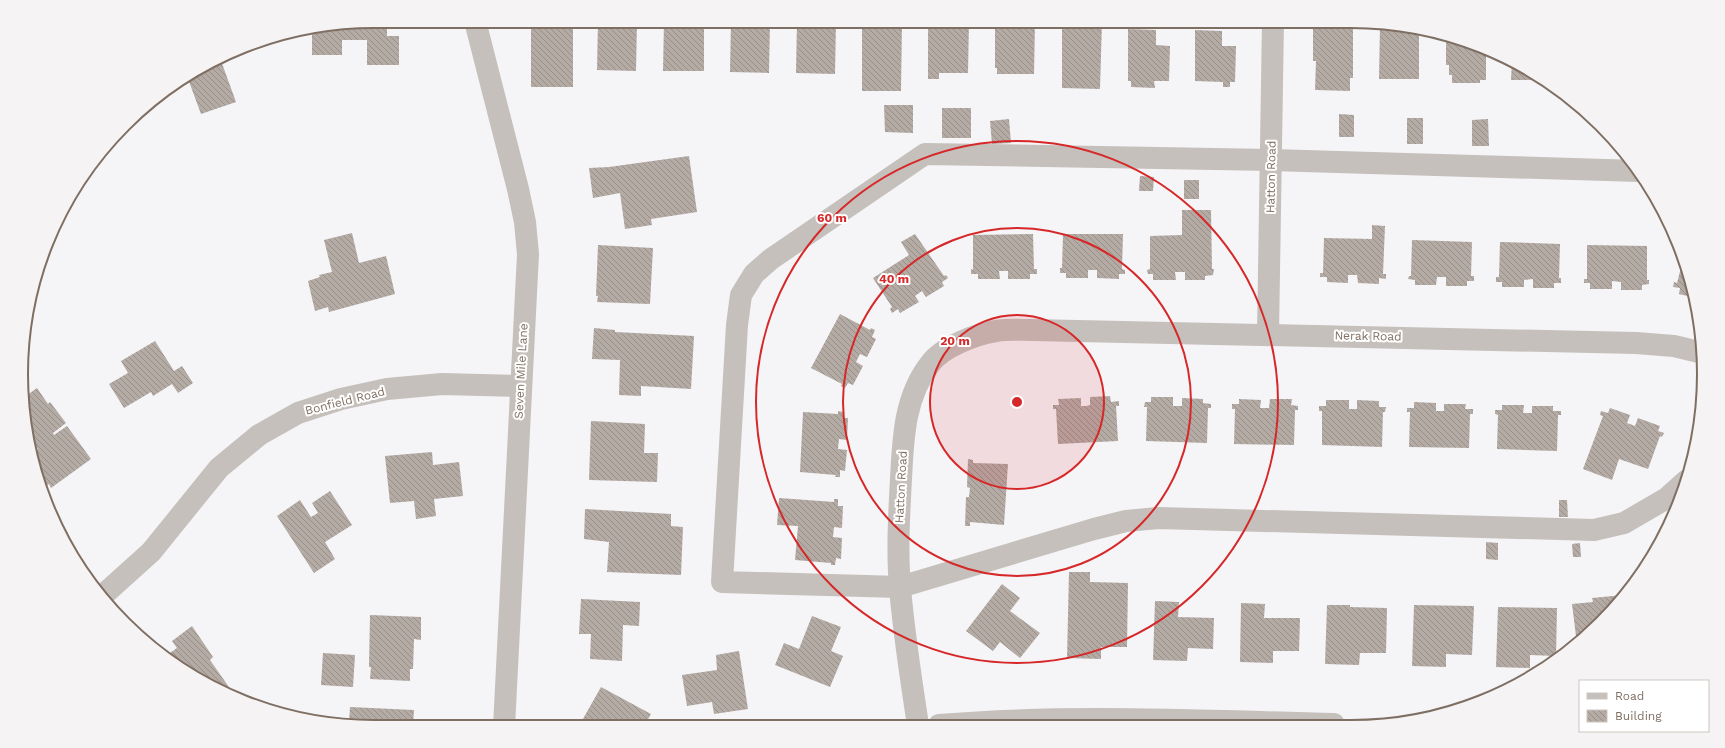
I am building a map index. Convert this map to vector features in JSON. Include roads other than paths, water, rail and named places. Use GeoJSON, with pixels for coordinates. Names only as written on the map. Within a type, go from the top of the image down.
{"type":"FeatureCollection","features":[{"type":"Feature","properties":{"kind":"street","name":"Seven Mile Lane"},"geometry":{"type":"LineString","coordinates":[[477,28],[525,222],[528,254],[520,386],[504,720]]}},
{"type":"Feature","properties":{"kind":"street","name":"Hatton Road"},"geometry":{"type":"LineString","coordinates":[[1268,334],[1273,28]]}},
{"type":"Feature","properties":{"kind":"street"},"geometry":{"type":"LineString","coordinates":[[1631,171],[1271,160],[925,154],[771,259],[754,274],[741,295],[737,325],[722,582],[900,587],[1094,529],[1126,521],[1158,518],[1594,530],[1624,523],[1666,498],[1678,488]]}},
{"type":"Feature","properties":{"kind":"street","name":"Hatton Road"},"geometry":{"type":"LineString","coordinates":[[917,720],[900,587],[898,535],[903,439],[908,410],[930,363],[946,349],[966,340],[996,331],[1032,330]]}},
{"type":"Feature","properties":{"kind":"street","name":"Nerak Road"},"geometry":{"type":"LineString","coordinates":[[1032,330],[1636,342],[1674,346],[1696,351]]}},
{"type":"Feature","properties":{"kind":"street","name":"Bonfield Road"},"geometry":{"type":"LineString","coordinates":[[106,593],[151,552],[219,468],[259,435],[298,413],[341,399],[387,389],[442,384],[520,386]]}},
{"type":"Feature","properties":{"kind":"street"},"geometry":{"type":"LineString","coordinates":[[1013,720],[1062,718],[1153,720]]}}]}
